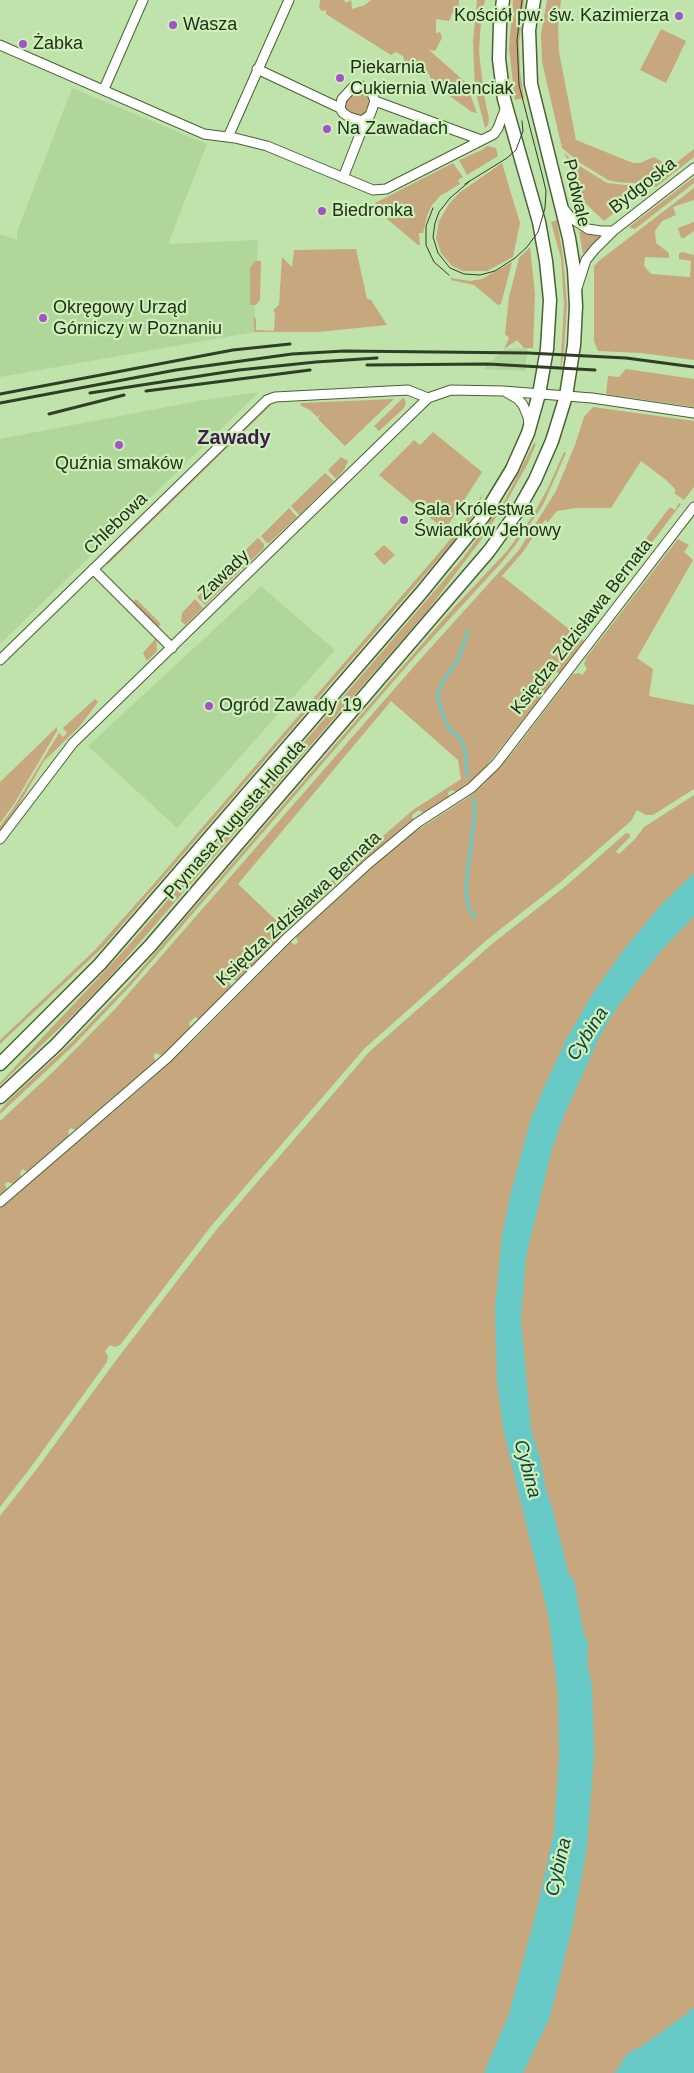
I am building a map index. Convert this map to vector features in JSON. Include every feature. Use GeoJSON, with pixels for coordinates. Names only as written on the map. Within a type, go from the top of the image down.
{"type":"FeatureCollection","features":[{"type":"Feature","properties":{"kind":"main road"},"geometry":{"type":"LineString","coordinates":[[503,0],[499,59],[506,107],[537,212],[546,261],[549,291],[549,325],[539,394]]}},
{"type":"Feature","properties":{"kind":"main road","name":"Podwale"},"geometry":{"type":"LineString","coordinates":[[534,0],[530,30],[531,84],[562,206],[571,250],[576,293],[574,345],[566,396]]}},
{"type":"Feature","properties":{"kind":"main road","name":"Prymasa Augusta Hlonda"},"geometry":{"type":"LineString","coordinates":[[0,1064],[100,964],[421,593],[491,506],[508,477],[528,433],[539,394]]}},
{"type":"Feature","properties":{"kind":"main road","name":"Prymasa Augusta Hlonda"},"geometry":{"type":"LineString","coordinates":[[0,1097],[56,1045],[132,965],[489,551],[517,512],[535,480],[552,441],[566,396]]}},
{"type":"Feature","properties":{"kind":"street"},"geometry":{"type":"LineString","coordinates":[[104,90],[143,0]]}},
{"type":"Feature","properties":{"kind":"street"},"geometry":{"type":"LineString","coordinates":[[228,137],[256,69],[289,0]]}},
{"type":"Feature","properties":{"kind":"street"},"geometry":{"type":"LineString","coordinates":[[0,45],[204,134],[228,137],[267,146],[373,190],[386,189],[497,131],[506,107]]}},
{"type":"Feature","properties":{"kind":"street"},"geometry":{"type":"LineString","coordinates":[[256,69],[340,108],[349,118],[362,121],[366,119]]}},
{"type":"Feature","properties":{"kind":"street"},"geometry":{"type":"LineString","coordinates":[[340,108],[342,98],[354,86],[358,85],[371,91],[376,101],[481,140]]}},
{"type":"Feature","properties":{"kind":"street"},"geometry":{"type":"LineString","coordinates":[[343,178],[366,119],[376,101]]}},
{"type":"Feature","properties":{"kind":"street","name":"Bydgoska"},"geometry":{"type":"LineString","coordinates":[[576,293],[590,254],[613,230],[694,168]]}},
{"type":"Feature","properties":{"kind":"street","name":"Bydgoska"},"geometry":{"type":"LineString","coordinates":[[562,206],[567,215],[593,231],[613,230]]}},
{"type":"Feature","properties":{"kind":"street","name":"Chlebowa"},"geometry":{"type":"LineString","coordinates":[[0,660],[262,405],[276,397],[408,390],[428,398]]}},
{"type":"Feature","properties":{"kind":"street","name":"Zawady"},"geometry":{"type":"LineString","coordinates":[[0,839],[67,750],[428,398],[451,390],[503,391],[634,403],[694,413]]}},
{"type":"Feature","properties":{"kind":"street"},"geometry":{"type":"LineString","coordinates":[[503,391],[518,399],[524,408],[529,420],[528,433]]}},
{"type":"Feature","properties":{"kind":"street","name":"Księdza Zdzisława Bernata"},"geometry":{"type":"LineString","coordinates":[[0,1202],[138,1085],[186,1041],[288,937],[369,863],[417,824],[470,788],[496,764],[694,507]]}},
{"type":"Feature","properties":{"kind":"street"},"geometry":{"type":"LineString","coordinates":[[93,569],[172,648]]}},
{"type":"Feature","properties":{"kind":"shaded area"},"geometry":{"type":"Polygon","coordinates":[[[320,0],[344,0],[346,3],[351,0],[352,9],[365,5],[371,0],[459,0],[459,6],[449,21],[436,19],[436,33],[440,32],[442,38],[435,51],[429,50],[471,87],[470,94],[477,113],[472,112],[430,82],[430,75],[424,70],[420,76],[406,67],[403,56],[396,52],[391,55],[326,14],[326,10],[322,11],[319,8],[320,0]]]}},
{"type":"Feature","properties":{"kind":"shaded area"},"geometry":{"type":"Polygon","coordinates":[[[477,0],[485,0],[481,21],[479,52],[489,119],[488,125],[485,128],[475,89],[473,41],[477,0]]]}},
{"type":"Feature","properties":{"kind":"shaded area"},"geometry":{"type":"Polygon","coordinates":[[[513,0],[524,0],[519,43],[520,71],[524,98],[515,100],[509,48],[513,0]]]}},
{"type":"Feature","properties":{"kind":"shaded area"},"geometry":{"type":"Polygon","coordinates":[[[547,0],[561,0],[558,28],[559,52],[576,140],[633,163],[640,163],[654,157],[667,165],[649,179],[646,184],[608,180],[579,162],[562,148],[542,62],[541,34],[547,0]]]}},
{"type":"Feature","properties":{"kind":"shaded area"},"geometry":{"type":"Polygon","coordinates":[[[661,29],[686,41],[666,83],[640,70],[661,29]]]}},
{"type":"Feature","properties":{"kind":"shaded area"},"geometry":{"type":"Polygon","coordinates":[[[72,88],[207,144],[168,244],[258,240],[254,332],[0,377],[0,234],[17,240],[17,232],[72,88]]]}},
{"type":"Feature","properties":{"kind":"shaded area"},"geometry":{"type":"Polygon","coordinates":[[[358,88],[368,92],[372,101],[367,115],[360,117],[347,112],[344,107],[345,101],[358,88]]]}},
{"type":"Feature","properties":{"kind":"shaded area"},"geometry":{"type":"Polygon","coordinates":[[[487,146],[496,148],[498,156],[467,175],[459,160],[487,146]]]}},
{"type":"Feature","properties":{"kind":"shaded area"},"geometry":{"type":"Polygon","coordinates":[[[694,149],[694,157],[656,187],[654,186],[653,181],[694,149]]]}},
{"type":"Feature","properties":{"kind":"shaded area"},"geometry":{"type":"Polygon","coordinates":[[[564,153],[578,165],[607,183],[645,187],[604,221],[584,202],[577,178],[564,153]]]}},
{"type":"Feature","properties":{"kind":"shaded area"},"geometry":{"type":"Polygon","coordinates":[[[453,163],[463,177],[458,180],[460,184],[440,196],[432,205],[423,233],[419,233],[420,245],[418,245],[386,218],[375,203],[453,163]]]}},
{"type":"Feature","properties":{"kind":"shaded area"},"geometry":{"type":"Polygon","coordinates":[[[502,163],[520,223],[513,257],[487,271],[463,271],[452,266],[441,253],[436,238],[439,221],[449,204],[459,193],[502,163]]]}},
{"type":"Feature","properties":{"kind":"shaded area"},"geometry":{"type":"Polygon","coordinates":[[[694,177],[694,183],[635,229],[629,227],[694,177]]]}},
{"type":"Feature","properties":{"kind":"shaded area"},"geometry":{"type":"Polygon","coordinates":[[[694,188],[694,200],[673,207],[676,215],[662,221],[655,231],[656,243],[669,253],[669,258],[645,257],[644,266],[651,274],[690,277],[691,261],[679,259],[679,254],[682,252],[694,255],[694,360],[641,353],[598,351],[594,341],[594,266],[694,188]]]}},
{"type":"Feature","properties":{"kind":"shaded area"},"geometry":{"type":"Polygon","coordinates":[[[557,220],[563,257],[567,304],[564,350],[560,374],[564,304],[561,258],[551,222],[557,220]]]}},
{"type":"Feature","properties":{"kind":"shaded area"},"geometry":{"type":"Polygon","coordinates":[[[694,222],[694,231],[681,238],[678,228],[694,222]]]}},
{"type":"Feature","properties":{"kind":"shaded area"},"geometry":{"type":"Polygon","coordinates":[[[579,231],[591,235],[602,237],[583,254],[579,231]]]}},
{"type":"Feature","properties":{"kind":"shaded area"},"geometry":{"type":"Polygon","coordinates":[[[530,247],[535,293],[533,348],[524,348],[517,340],[504,349],[509,338],[505,334],[509,297],[519,258],[530,247]]]}},
{"type":"Feature","properties":{"kind":"shaded area"},"geometry":{"type":"Polygon","coordinates":[[[356,249],[367,299],[371,300],[387,325],[318,332],[254,332],[254,317],[256,319],[256,330],[274,331],[275,313],[273,310],[279,305],[282,257],[292,267],[294,250],[356,249]]]}},
{"type":"Feature","properties":{"kind":"shaded area"},"geometry":{"type":"Polygon","coordinates":[[[255,261],[261,261],[260,300],[256,305],[250,305],[250,268],[255,261]]]}},
{"type":"Feature","properties":{"kind":"shaded area"},"geometry":{"type":"Polygon","coordinates":[[[512,262],[501,304],[498,305],[474,285],[451,280],[451,278],[470,281],[482,279],[512,262]]]}},
{"type":"Feature","properties":{"kind":"shaded area"},"geometry":{"type":"Polygon","coordinates":[[[528,348],[525,371],[484,369],[504,349],[528,348]]]}},
{"type":"Feature","properties":{"kind":"shaded area"},"geometry":{"type":"Polygon","coordinates":[[[626,369],[694,379],[694,407],[606,394],[608,376],[619,377],[626,369]]]}},
{"type":"Feature","properties":{"kind":"shaded area"},"geometry":{"type":"Polygon","coordinates":[[[259,392],[0,644],[0,439],[203,400],[259,392]]]}},
{"type":"Feature","properties":{"kind":"shaded area"},"geometry":{"type":"Polygon","coordinates":[[[403,398],[406,403],[404,408],[379,431],[374,426],[403,398]]]}},
{"type":"Feature","properties":{"kind":"shaded area"},"geometry":{"type":"Polygon","coordinates":[[[394,399],[345,446],[318,419],[320,415],[317,417],[310,410],[300,405],[301,403],[394,399]]]}},
{"type":"Feature","properties":{"kind":"shaded area"},"geometry":{"type":"Polygon","coordinates":[[[267,405],[271,405],[107,565],[108,560],[267,405]]]}},
{"type":"Feature","properties":{"kind":"shaded area"},"geometry":{"type":"Polygon","coordinates":[[[593,407],[694,421],[694,487],[684,500],[674,493],[676,490],[666,480],[641,461],[611,508],[575,508],[557,511],[548,522],[545,520],[522,553],[502,576],[584,641],[560,673],[555,672],[549,680],[552,684],[479,775],[456,792],[452,790],[448,792],[449,797],[423,813],[419,810],[412,815],[413,820],[343,878],[340,878],[338,875],[413,810],[461,779],[458,760],[391,701],[238,884],[281,925],[334,879],[336,884],[292,926],[287,924],[281,930],[283,935],[237,981],[232,979],[229,982],[232,987],[200,1020],[195,1017],[189,1023],[191,1028],[162,1056],[156,1053],[153,1056],[156,1061],[75,1130],[71,1128],[68,1131],[69,1136],[27,1172],[23,1169],[20,1172],[21,1177],[13,1184],[8,1182],[5,1184],[7,1190],[0,1195],[0,1121],[54,1071],[116,1008],[416,664],[519,550],[556,491],[584,417],[593,407]]]}},
{"type":"Feature","properties":{"kind":"shaded area"},"geometry":{"type":"Polygon","coordinates":[[[433,432],[482,472],[445,530],[379,475],[414,440],[420,445],[433,432]]]}},
{"type":"Feature","properties":{"kind":"shaded area"},"geometry":{"type":"Polygon","coordinates":[[[534,443],[536,444],[528,463],[507,501],[481,540],[428,610],[115,971],[74,1014],[0,1085],[128,946],[463,558],[505,500],[534,443]]]}},
{"type":"Feature","properties":{"kind":"shaded area"},"geometry":{"type":"Polygon","coordinates":[[[564,452],[566,453],[543,505],[502,562],[412,660],[131,985],[74,1045],[0,1114],[0,1111],[7,1102],[71,1043],[129,983],[448,614],[507,551],[532,517],[548,488],[564,452]]]}},
{"type":"Feature","properties":{"kind":"shaded area"},"geometry":{"type":"Polygon","coordinates":[[[341,457],[348,461],[344,470],[336,479],[328,470],[341,457]]]}},
{"type":"Feature","properties":{"kind":"shaded area"},"geometry":{"type":"Polygon","coordinates":[[[325,473],[334,481],[299,515],[291,506],[325,473]]]}},
{"type":"Feature","properties":{"kind":"shaded area"},"geometry":{"type":"Polygon","coordinates":[[[483,493],[476,512],[454,541],[103,947],[0,1044],[0,1040],[95,950],[151,887],[437,555],[463,524],[483,493]]]}},
{"type":"Feature","properties":{"kind":"shaded area"},"geometry":{"type":"Polygon","coordinates":[[[679,503],[681,504],[625,578],[633,565],[629,561],[670,507],[675,510],[679,503]]]}},
{"type":"Feature","properties":{"kind":"shaded area"},"geometry":{"type":"Polygon","coordinates":[[[289,508],[297,517],[267,543],[261,536],[289,508]]]}},
{"type":"Feature","properties":{"kind":"shaded area"},"geometry":{"type":"Polygon","coordinates":[[[258,538],[264,544],[264,548],[242,569],[234,561],[258,538]]]}},
{"type":"Feature","properties":{"kind":"shaded area"},"geometry":{"type":"Polygon","coordinates":[[[678,539],[689,545],[684,552],[693,560],[637,658],[653,669],[649,696],[694,705],[694,789],[653,815],[646,815],[637,810],[631,821],[562,881],[488,939],[365,1048],[212,1225],[120,1345],[115,1347],[110,1345],[105,1351],[108,1356],[107,1362],[0,1507],[0,1208],[148,1082],[194,1040],[291,942],[295,945],[298,942],[296,937],[389,852],[413,833],[467,798],[483,785],[513,752],[573,674],[579,673],[582,675],[587,669],[584,664],[586,658],[678,539]]]}},
{"type":"Feature","properties":{"kind":"shaded area"},"geometry":{"type":"Polygon","coordinates":[[[384,545],[395,555],[384,565],[374,554],[384,545]]]}},
{"type":"Feature","properties":{"kind":"shaded area"},"geometry":{"type":"Polygon","coordinates":[[[232,563],[240,571],[205,605],[197,597],[232,563]]]}},
{"type":"Feature","properties":{"kind":"shaded area","name":"Ogród Zawady 19"},"geometry":{"type":"Polygon","coordinates":[[[261,586],[335,650],[177,828],[88,746],[261,586]]]}},
{"type":"Feature","properties":{"kind":"shaded area"},"geometry":{"type":"Polygon","coordinates":[[[136,599],[161,624],[157,628],[132,602],[136,599]]]}},
{"type":"Feature","properties":{"kind":"shaded area"},"geometry":{"type":"Polygon","coordinates":[[[195,599],[203,608],[185,625],[181,621],[182,613],[195,599]]]}},
{"type":"Feature","properties":{"kind":"shaded area"},"geometry":{"type":"Polygon","coordinates":[[[156,638],[157,651],[147,661],[143,653],[156,638]]]}},
{"type":"Feature","properties":{"kind":"shaded area"},"geometry":{"type":"Polygon","coordinates":[[[95,699],[98,702],[79,727],[44,761],[18,806],[0,831],[0,826],[14,807],[59,733],[63,737],[67,733],[63,728],[95,699]]]}},
{"type":"Feature","properties":{"kind":"shaded area"},"geometry":{"type":"Polygon","coordinates":[[[57,727],[57,731],[14,804],[0,823],[0,782],[57,727]]]}},
{"type":"Feature","properties":{"kind":"shaded area"},"geometry":{"type":"Polygon","coordinates":[[[694,795],[694,881],[633,943],[501,1266],[579,1707],[507,2073],[0,2073],[0,1516],[217,1229],[369,1052],[492,944],[567,885],[626,833],[630,834],[630,837],[616,852],[619,854],[635,839],[644,827],[694,795]]]}},
{"type":"Feature","properties":{"kind":"shaded area"},"geometry":{"type":"Polygon","coordinates":[[[694,885],[694,2015],[620,2073],[519,2073],[587,1808],[590,1807],[590,1793],[511,1324],[560,1092],[694,885]]]}},
{"type":"Feature","properties":{"kind":"water","name":"Cybina"},"geometry":{"type":"Polygon","coordinates":[[[694,873],[694,916],[661,951],[618,1006],[601,1034],[565,1113],[552,1149],[526,1257],[521,1319],[531,1430],[540,1458],[545,1486],[569,1575],[574,1580],[584,1635],[588,1641],[587,1663],[592,1686],[594,1754],[587,1847],[573,1924],[550,2017],[523,2073],[484,2073],[509,2014],[538,1905],[554,1833],[559,1757],[558,1695],[549,1618],[504,1433],[497,1382],[495,1308],[502,1236],[511,1192],[530,1122],[566,1040],[591,996],[625,948],[662,904],[694,873]]]}},
{"type":"Feature","properties":{"kind":"water"},"geometry":{"type":"Polygon","coordinates":[[[693,2007],[694,2073],[613,2073],[617,2071],[624,2058],[630,2052],[642,2046],[688,2013],[693,2007]]]}},
{"type":"Feature","properties":{"kind":"waterway"},"geometry":{"type":"LineString","coordinates":[[467,776],[466,757],[462,740],[450,730],[437,696],[443,681],[459,658],[468,631]]}},
{"type":"Feature","properties":{"kind":"waterway"},"geometry":{"type":"LineString","coordinates":[[474,799],[475,812],[466,885],[468,907],[475,917]]}},
{"type":"Feature","properties":{"kind":"tram line"},"geometry":{"type":"LineString","coordinates":[[470,181],[450,198],[439,212],[433,237],[438,253],[450,268],[464,274],[480,275],[495,271],[515,258],[527,247],[538,232],[545,208],[546,191],[519,85],[517,40],[522,0]]}},
{"type":"Feature","properties":{"kind":"tram line"},"geometry":{"type":"LineString","coordinates":[[465,184],[507,158],[516,150],[523,131],[522,121]]}},
{"type":"Feature","properties":{"kind":"tram line"},"geometry":{"type":"LineString","coordinates":[[433,208],[426,226],[426,245],[434,262],[449,275]]}},
{"type":"Feature","properties":{"kind":"railway"},"geometry":{"type":"LineString","coordinates":[[0,394],[233,350],[290,344]]}},
{"type":"Feature","properties":{"kind":"railway"},"geometry":{"type":"LineString","coordinates":[[0,403],[176,370],[292,354],[344,351],[528,353],[626,358],[694,367]]}},
{"type":"Feature","properties":{"kind":"railway"},"geometry":{"type":"LineString","coordinates":[[90,393],[239,370],[377,358]]}},
{"type":"Feature","properties":{"kind":"railway"},"geometry":{"type":"LineString","coordinates":[[367,365],[488,364],[595,370]]}},
{"type":"Feature","properties":{"kind":"railway"},"geometry":{"type":"LineString","coordinates":[[146,391],[310,370]]}},
{"type":"Feature","properties":{"kind":"railway"},"geometry":{"type":"LineString","coordinates":[[49,414],[124,395]]}},
{"type":"Feature","properties":{"kind":"place","name":"Kościół pw. św. Kazimierza"},"geometry":{"type":"Point","coordinates":[679,16]}},
{"type":"Feature","properties":{"kind":"place","name":"Wasza"},"geometry":{"type":"Point","coordinates":[173,25]}},
{"type":"Feature","properties":{"kind":"place","name":"Żabka"},"geometry":{"type":"Point","coordinates":[23,44]}},
{"type":"Feature","properties":{"kind":"place","name":"Piekarnia Cukiernia Walenciak"},"geometry":{"type":"Point","coordinates":[340,78]}},
{"type":"Feature","properties":{"kind":"place","name":"Na Zawadach"},"geometry":{"type":"Point","coordinates":[327,129]}},
{"type":"Feature","properties":{"kind":"place","name":"Biedronka"},"geometry":{"type":"Point","coordinates":[322,211]}},
{"type":"Feature","properties":{"kind":"place","name":"Okręgowy Urząd Górniczy w Poznaniu"},"geometry":{"type":"Point","coordinates":[43,318]}},
{"type":"Feature","properties":{"kind":"place","name":"Quźnia smaków"},"geometry":{"type":"Point","coordinates":[119,445]}},
{"type":"Feature","properties":{"kind":"place","name":"Sala Królestwa Świadków Jehowy"},"geometry":{"type":"Point","coordinates":[404,520]}},
{"type":"Feature","properties":{"kind":"place","name":"Ogród Zawady 19"},"geometry":{"type":"Point","coordinates":[209,706]}},
{"type":"Feature","properties":{"kind":"district","name":"Zawady"},"geometry":{"type":"Point","coordinates":[234,438]}}]}
